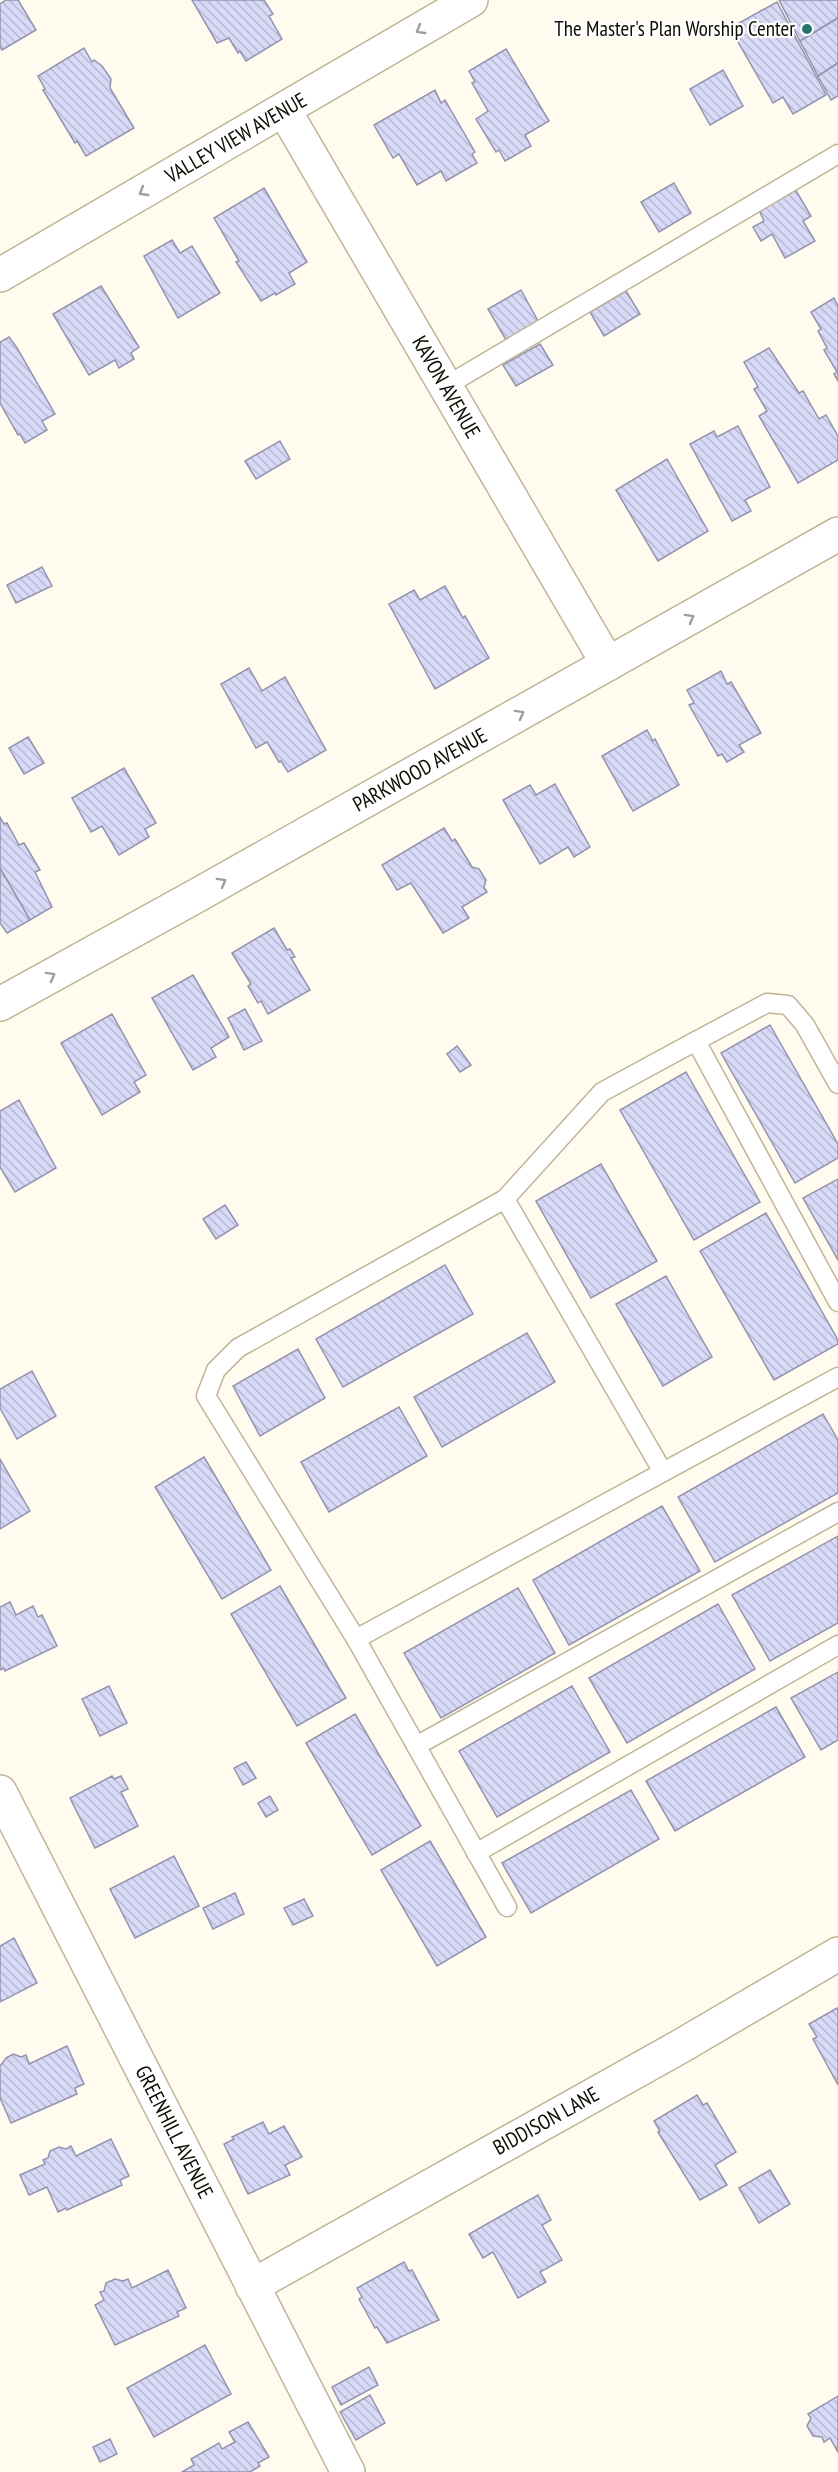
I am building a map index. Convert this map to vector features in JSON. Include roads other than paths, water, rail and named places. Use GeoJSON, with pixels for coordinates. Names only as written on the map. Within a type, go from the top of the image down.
{"type":"FeatureCollection","features":[{"type":"Feature","properties":{"kind":"street","name":"VALLEY VIEW AVENUE"},"geometry":{"type":"LineString","coordinates":[[0,275],[471,0]]}},
{"type":"Feature","properties":{"kind":"street","name":"KAVON AVENUE"},"geometry":{"type":"LineString","coordinates":[[284,110],[608,664]]}},
{"type":"Feature","properties":{"kind":"street","name":"PARKWOOD AVENUE"},"geometry":{"type":"LineString","coordinates":[[0,1004],[838,534]]}},
{"type":"Feature","properties":{"kind":"street","name":"GREENHILL AVENUE"},"geometry":{"type":"LineString","coordinates":[[0,1792],[348,2472]]}},
{"type":"Feature","properties":{"kind":"street","name":"BIDDISON LANE"},"geometry":{"type":"LineString","coordinates":[[252,2286],[681,2046],[838,1954]]}},
{"type":"Feature","properties":{"kind":"lane"},"geometry":{"type":"LineString","coordinates":[[446,386],[838,154]]}},
{"type":"Feature","properties":{"kind":"lane"},"geometry":{"type":"LineString","coordinates":[[507,1908],[356,1639],[206,1396],[216,1370],[238,1348],[505,1199],[602,1092],[767,1003],[788,1005],[805,1025],[838,1084]]}},
{"type":"Feature","properties":{"kind":"lane"},"geometry":{"type":"LineString","coordinates":[[696,1041],[838,1302]]}},
{"type":"Feature","properties":{"kind":"lane"},"geometry":{"type":"LineString","coordinates":[[505,1199],[663,1472]]}},
{"type":"Feature","properties":{"kind":"lane"},"geometry":{"type":"LineString","coordinates":[[356,1639],[838,1377]]}},
{"type":"Feature","properties":{"kind":"lane"},"geometry":{"type":"LineString","coordinates":[[416,1746],[838,1512]]}},
{"type":"Feature","properties":{"kind":"lane"},"geometry":{"type":"LineString","coordinates":[[476,1853],[838,1645]]}},
{"type":"Feature","properties":{"kind":"place","name":"The Master's Plan Worship Center"},"geometry":{"type":"Point","coordinates":[807,29]}}]}
